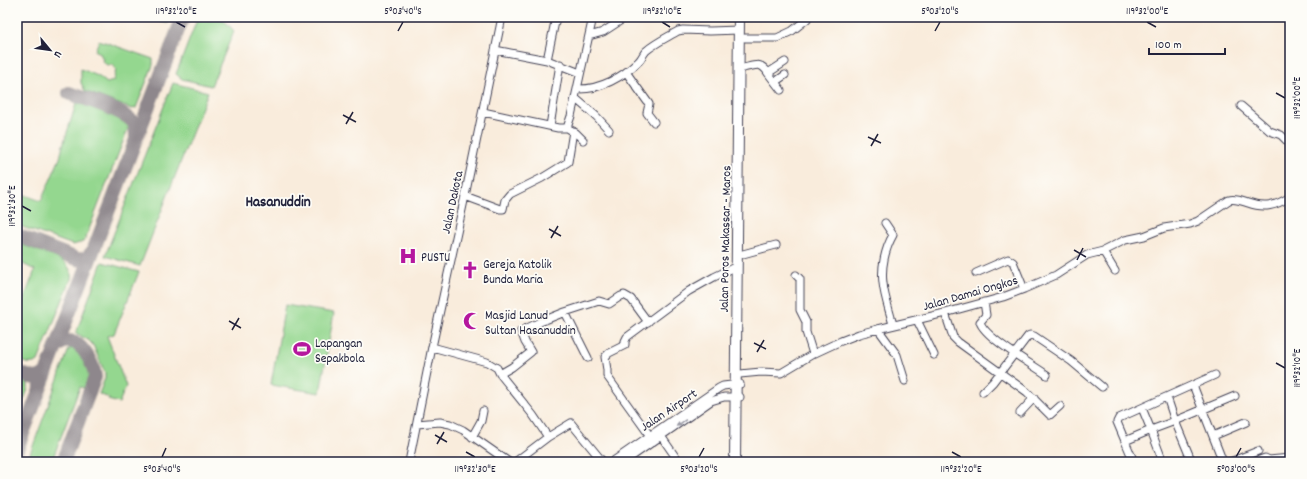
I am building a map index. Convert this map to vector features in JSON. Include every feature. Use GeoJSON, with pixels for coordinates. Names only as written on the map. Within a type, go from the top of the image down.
{"type":"FeatureCollection","features":[{"type":"Feature","properties":{"kind":"highway","name":"Jalan Poros Makassar - Maros"},"geometry":{"type":"LineString","coordinates":[[739,17],[742,34],[737,266],[740,462]]}},
{"type":"Feature","properties":{"kind":"highway","name":"Jalan Poros Makassar - Maros"},"geometry":{"type":"LineString","coordinates":[[742,34],[745,17]]}},
{"type":"Feature","properties":{"kind":"highway","name":"Jalan Poros Makassar - Maros"},"geometry":{"type":"LineString","coordinates":[[738,380],[742,254],[744,68],[742,52]]}},
{"type":"Feature","properties":{"kind":"highway","name":"Jalan Poros Makassar - Maros"},"geometry":{"type":"LineString","coordinates":[[735,462],[738,397]]}},
{"type":"Feature","properties":{"kind":"street","name":"Jalan Dakota"},"geometry":{"type":"LineString","coordinates":[[409,462],[502,17]]}},
{"type":"Feature","properties":{"kind":"street"},"geometry":{"type":"LineString","coordinates":[[547,60],[556,17]]}},
{"type":"Feature","properties":{"kind":"street"},"geometry":{"type":"LineString","coordinates":[[465,196],[503,209],[505,200],[510,194],[542,178],[568,162],[570,122],[592,17]]}},
{"type":"Feature","properties":{"kind":"street"},"geometry":{"type":"LineString","coordinates":[[589,36],[603,32],[626,17]]}},
{"type":"Feature","properties":{"kind":"street"},"geometry":{"type":"LineString","coordinates":[[578,89],[592,89],[614,80],[640,60],[647,50],[678,31],[710,31],[777,38],[792,31],[808,19],[806,17]]}},
{"type":"Feature","properties":{"kind":"street"},"geometry":{"type":"LineString","coordinates":[[495,50],[547,60],[580,73]]}},
{"type":"Feature","properties":{"kind":"street"},"geometry":{"type":"LineString","coordinates":[[768,73],[785,62]]}},
{"type":"Feature","properties":{"kind":"street"},"geometry":{"type":"LineString","coordinates":[[550,126],[560,64]]}},
{"type":"Feature","properties":{"kind":"street"},"geometry":{"type":"LineString","coordinates":[[744,68],[760,65],[763,66],[780,90]]}},
{"type":"Feature","properties":{"kind":"street"},"geometry":{"type":"LineString","coordinates":[[626,72],[649,104],[647,113],[654,122]]}},
{"type":"Feature","properties":{"kind":"street"},"geometry":{"type":"LineString","coordinates":[[775,82],[785,75]]}},
{"type":"Feature","properties":{"kind":"street"},"geometry":{"type":"LineString","coordinates":[[575,98],[596,116],[609,130]]}},
{"type":"Feature","properties":{"kind":"street"},"geometry":{"type":"LineString","coordinates":[[1242,106],[1270,131],[1281,135],[1290,144]]}},
{"type":"Feature","properties":{"kind":"street"},"geometry":{"type":"LineString","coordinates":[[483,112],[570,130],[583,140]]}},
{"type":"Feature","properties":{"kind":"street","name":"Jalan Damai Ongkos"},"geometry":{"type":"LineString","coordinates":[[738,380],[761,372],[781,373],[813,354],[841,341],[893,325],[946,313],[1024,289],[1056,274],[1087,255],[1103,251],[1125,240],[1144,236],[1164,228],[1190,224],[1198,221],[1229,200],[1235,199],[1262,207],[1276,204],[1290,197]]}},
{"type":"Feature","properties":{"kind":"street"},"geometry":{"type":"LineString","coordinates":[[885,223],[893,235],[886,252],[883,265],[883,283],[893,325]]}},
{"type":"Feature","properties":{"kind":"street"},"geometry":{"type":"LineString","coordinates":[[742,254],[776,245]]}},
{"type":"Feature","properties":{"kind":"street"},"geometry":{"type":"LineString","coordinates":[[1103,251],[1115,271]]}},
{"type":"Feature","properties":{"kind":"street"},"geometry":{"type":"LineString","coordinates":[[976,273],[1008,259],[1013,262],[1024,289]]}},
{"type":"Feature","properties":{"kind":"street"},"geometry":{"type":"LineString","coordinates":[[650,436],[607,376],[605,357],[609,353],[625,345],[624,341],[627,337],[689,291],[737,266]]}},
{"type":"Feature","properties":{"kind":"street"},"geometry":{"type":"LineString","coordinates":[[796,275],[800,279],[800,312],[806,322],[806,332],[813,354]]}},
{"type":"Feature","properties":{"kind":"street"},"geometry":{"type":"LineString","coordinates":[[500,374],[512,367],[531,352],[521,331],[565,312],[599,301],[609,304],[624,295],[631,298],[648,322]]}},
{"type":"Feature","properties":{"kind":"street"},"geometry":{"type":"LineString","coordinates":[[984,302],[986,315],[980,322],[983,329],[996,340],[1048,375]]}},
{"type":"Feature","properties":{"kind":"street"},"geometry":{"type":"LineString","coordinates":[[565,312],[588,358]]}},
{"type":"Feature","properties":{"kind":"street"},"geometry":{"type":"LineString","coordinates":[[946,313],[954,338],[1034,398],[1050,415],[1060,406]]}},
{"type":"Feature","properties":{"kind":"street"},"geometry":{"type":"LineString","coordinates":[[917,320],[934,355]]}},
{"type":"Feature","properties":{"kind":"street"},"geometry":{"type":"LineString","coordinates":[[878,329],[897,355],[905,381]]}},
{"type":"Feature","properties":{"kind":"street"},"geometry":{"type":"LineString","coordinates":[[983,392],[1014,352],[1028,336],[1032,335],[1056,350],[1102,387]]}},
{"type":"Feature","properties":{"kind":"street"},"geometry":{"type":"LineString","coordinates":[[432,347],[487,362],[497,368],[548,437]]}},
{"type":"Feature","properties":{"kind":"street"},"geometry":{"type":"LineString","coordinates":[[1134,462],[1118,420],[1215,375]]}},
{"type":"Feature","properties":{"kind":"street","name":"Jalan Airport"},"geometry":{"type":"LineString","coordinates":[[624,462],[661,436],[723,386],[738,380]]}},
{"type":"Feature","properties":{"kind":"street"},"geometry":{"type":"LineString","coordinates":[[1193,386],[1223,462]]}},
{"type":"Feature","properties":{"kind":"street"},"geometry":{"type":"LineString","coordinates":[[1125,441],[1235,396]]}},
{"type":"Feature","properties":{"kind":"street","name":"Jalan Airport"},"geometry":{"type":"LineString","coordinates":[[612,462],[650,436],[693,410],[718,398],[738,397]]}},
{"type":"Feature","properties":{"kind":"street"},"geometry":{"type":"LineString","coordinates":[[1020,413],[1034,398]]}},
{"type":"Feature","properties":{"kind":"street"},"geometry":{"type":"LineString","coordinates":[[1167,398],[1192,462]]}},
{"type":"Feature","properties":{"kind":"street"},"geometry":{"type":"LineString","coordinates":[[1142,408],[1163,462]]}},
{"type":"Feature","properties":{"kind":"street"},"geometry":{"type":"LineString","coordinates":[[472,437],[481,421],[484,411]]}},
{"type":"Feature","properties":{"kind":"street"},"geometry":{"type":"LineString","coordinates":[[417,424],[446,422],[457,427],[509,462]]}},
{"type":"Feature","properties":{"kind":"street"},"geometry":{"type":"LineString","coordinates":[[1213,436],[1246,422]]}},
{"type":"Feature","properties":{"kind":"street"},"geometry":{"type":"LineString","coordinates":[[515,462],[548,437],[571,423],[603,462]]}},
{"type":"Feature","properties":{"kind":"street"},"geometry":{"type":"LineString","coordinates":[[661,436],[679,462]]}},
{"type":"Feature","properties":{"kind":"street"},"geometry":{"type":"LineString","coordinates":[[1230,462],[1258,451]]}},
{"type":"Feature","properties":{"kind":"street"},"geometry":{"type":"LineString","coordinates":[[1254,462],[1265,458],[1268,461],[1290,458]]}},
{"type":"Feature","properties":{"kind":"green space"},"geometry":{"type":"Polygon","coordinates":[[[151,17],[172,17],[168,23],[161,22],[151,17]]]}},
{"type":"Feature","properties":{"kind":"green space"},"geometry":{"type":"Polygon","coordinates":[[[198,17],[221,17],[234,31],[211,86],[182,79],[176,74],[198,17]]]}},
{"type":"Feature","properties":{"kind":"green space"},"geometry":{"type":"Polygon","coordinates":[[[99,40],[153,59],[153,65],[136,108],[132,109],[85,91],[81,83],[81,69],[98,76],[107,83],[113,81],[116,70],[113,65],[107,65],[102,61],[103,59],[99,52],[95,51],[99,40]]]}},
{"type":"Feature","properties":{"kind":"green space"},"geometry":{"type":"Polygon","coordinates":[[[173,83],[208,92],[140,266],[105,256],[173,83]]]}},
{"type":"Feature","properties":{"kind":"green space"},"geometry":{"type":"Polygon","coordinates":[[[79,100],[119,115],[129,126],[86,237],[83,242],[73,245],[17,225],[17,192],[41,201],[60,158],[77,101],[79,100]]]}},
{"type":"Feature","properties":{"kind":"green space"},"geometry":{"type":"Polygon","coordinates":[[[17,243],[62,261],[69,267],[71,275],[71,279],[38,361],[33,363],[17,360],[17,317],[35,270],[17,261],[17,243]]]}},
{"type":"Feature","properties":{"kind":"green space"},"geometry":{"type":"Polygon","coordinates":[[[102,262],[139,272],[114,334],[107,336],[126,386],[119,403],[108,400],[109,398],[99,394],[105,378],[105,373],[93,345],[88,340],[76,333],[102,262]]]}},
{"type":"Feature","properties":{"kind":"green space","name":"Lapangan Sepakbola"},"geometry":{"type":"Polygon","coordinates":[[[285,305],[334,313],[320,393],[271,385],[285,305]]]}},
{"type":"Feature","properties":{"kind":"green space"},"geometry":{"type":"Polygon","coordinates":[[[73,348],[81,356],[91,373],[84,388],[80,387],[53,458],[57,460],[56,462],[27,462],[69,349],[73,348]]]}},
{"type":"Feature","properties":{"kind":"green space"},"geometry":{"type":"Polygon","coordinates":[[[17,378],[28,384],[28,389],[17,418],[17,378]]]}},
{"type":"Feature","properties":{"kind":"taxiway"},"geometry":{"type":"LineString","coordinates":[[17,449],[183,17]]}},
{"type":"Feature","properties":{"kind":"taxiway"},"geometry":{"type":"LineString","coordinates":[[69,93],[121,113],[133,122],[135,126],[136,138]]}},
{"type":"Feature","properties":{"kind":"taxiway"},"geometry":{"type":"LineString","coordinates":[[17,235],[77,259],[86,258],[92,252]]}},
{"type":"Feature","properties":{"kind":"taxiway"},"geometry":{"type":"LineString","coordinates":[[56,348],[67,341],[78,345],[90,360],[95,377],[63,462]]}},
{"type":"Feature","properties":{"kind":"taxiway"},"geometry":{"type":"LineString","coordinates":[[17,372],[36,378],[44,375],[47,371]]}},
{"type":"Feature","properties":{"kind":"place","name":"PUSTU"},"geometry":{"type":"Point","coordinates":[408,256]}},
{"type":"Feature","properties":{"kind":"place","name":"Gereja Katolik Bunda Maria"},"geometry":{"type":"Point","coordinates":[470,270]}},
{"type":"Feature","properties":{"kind":"place","name":"Masjid Lanud Sultan Hasanuddin"},"geometry":{"type":"Point","coordinates":[472,321]}},
{"type":"Feature","properties":{"kind":"place","name":"Lapangan Sepakbola"},"geometry":{"type":"Point","coordinates":[302,349]}},
{"type":"Feature","properties":{"kind":"district","name":"Hasanuddin"},"geometry":{"type":"Point","coordinates":[278,201]}}]}
